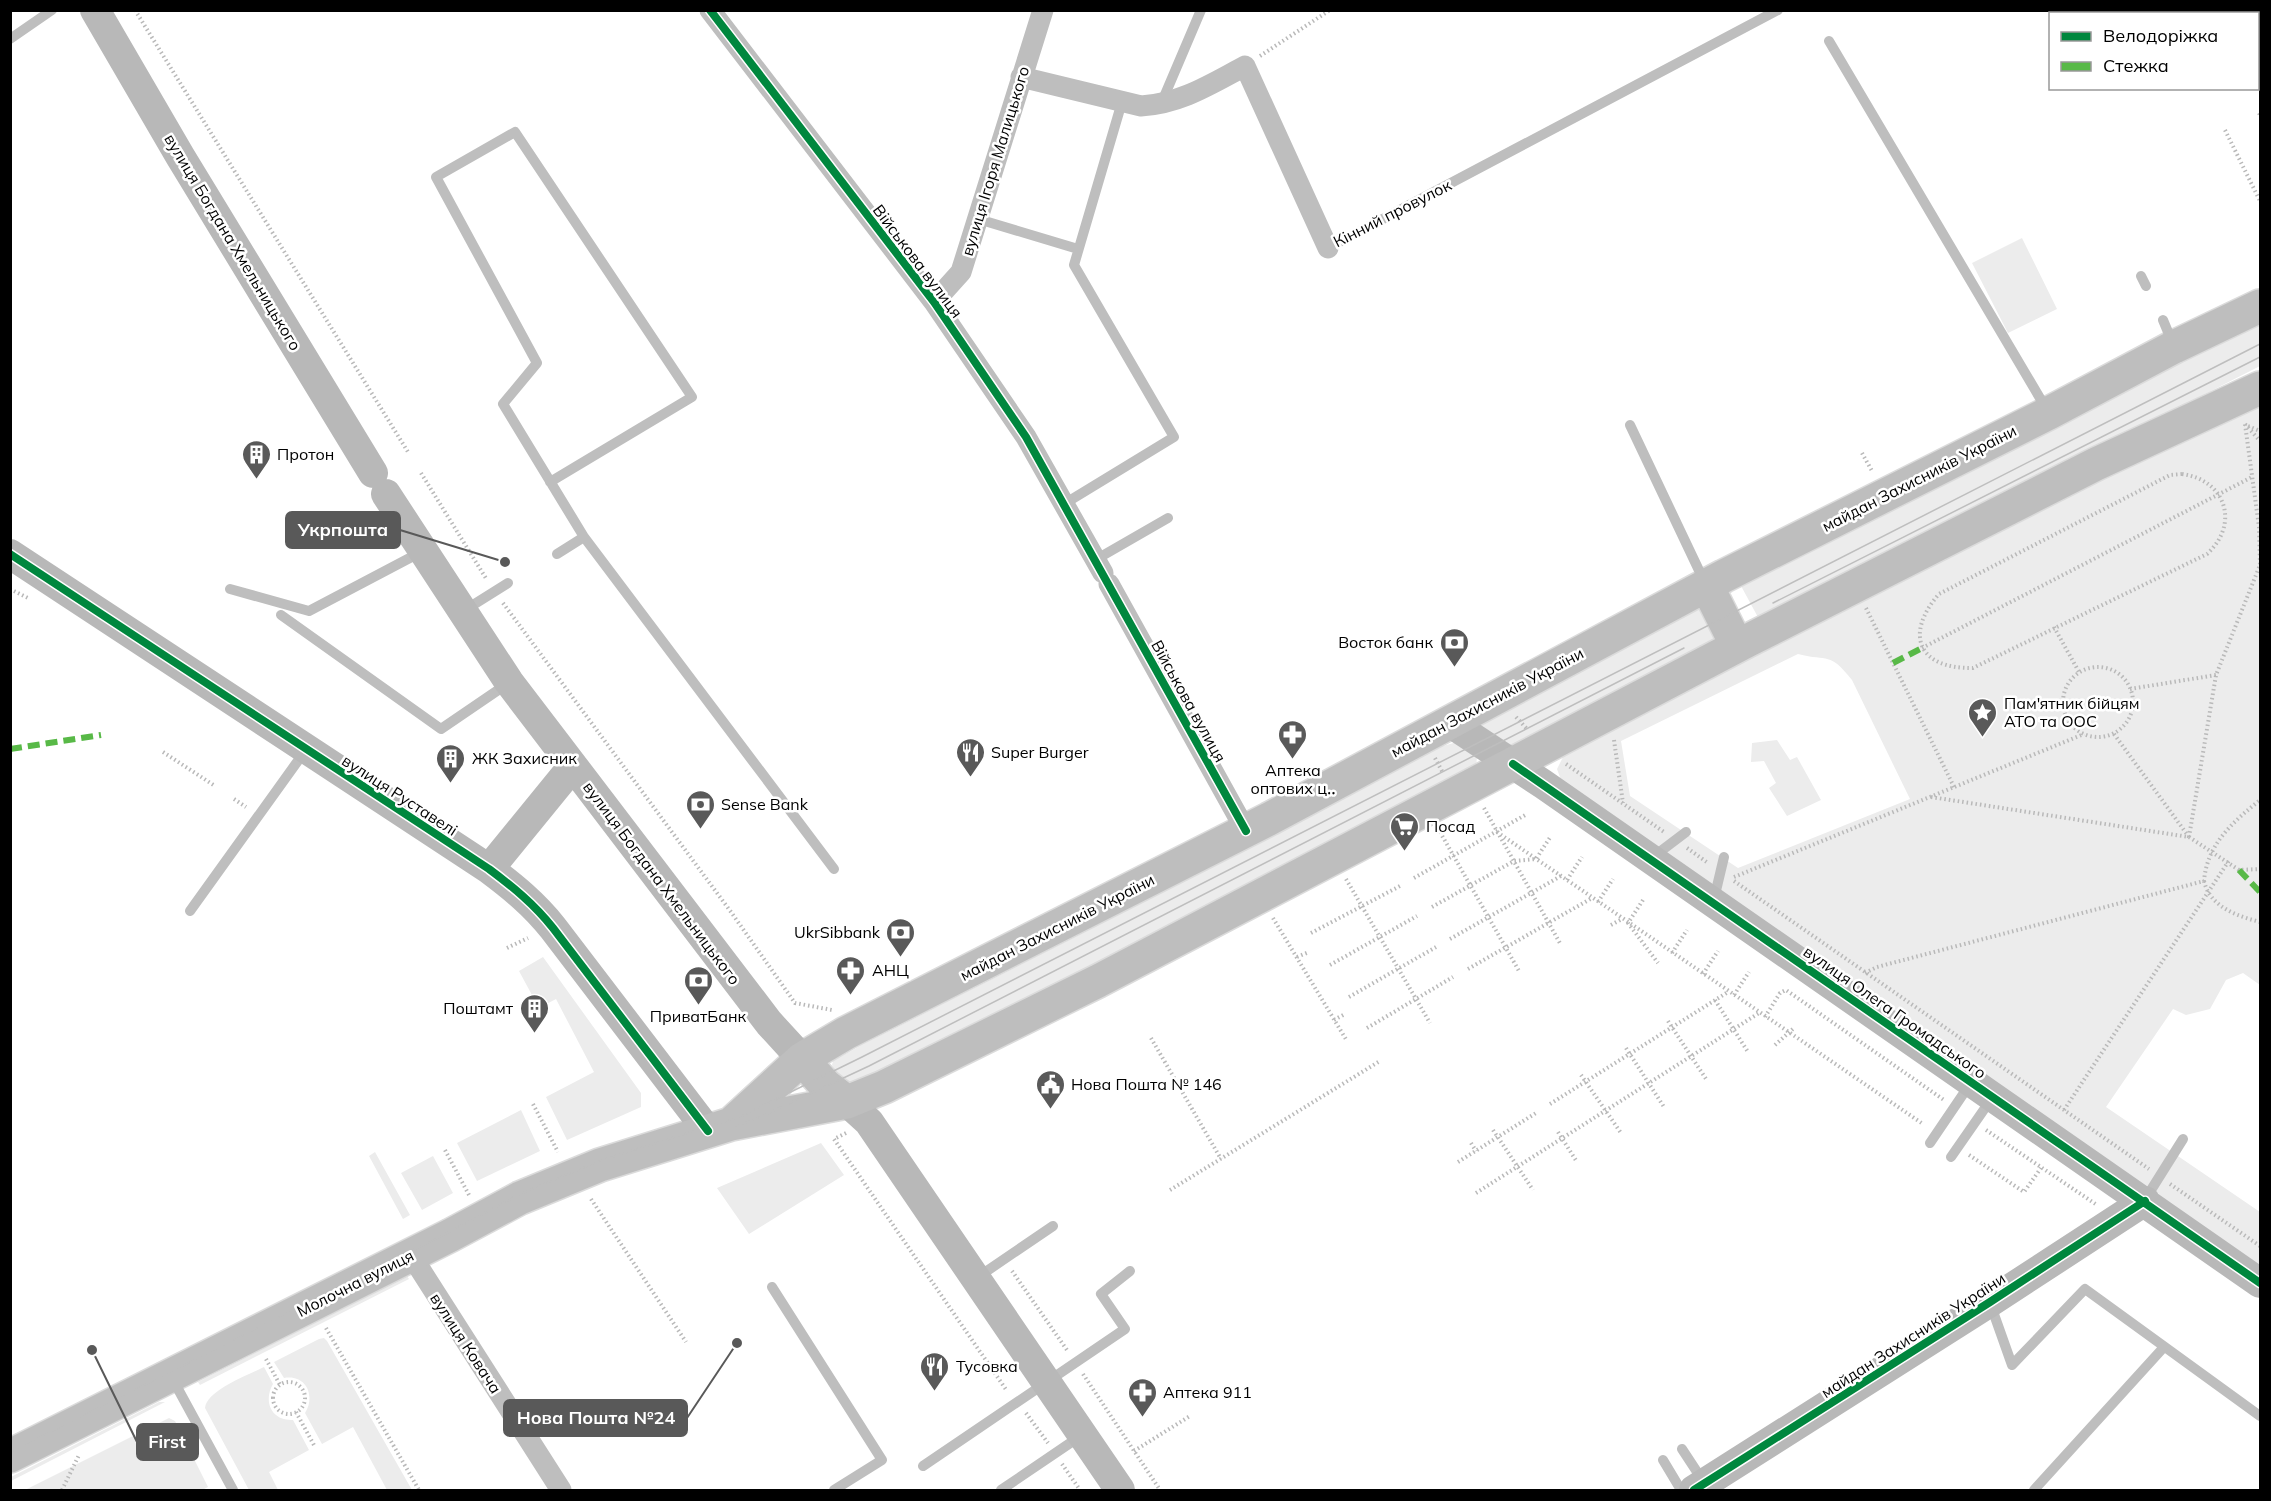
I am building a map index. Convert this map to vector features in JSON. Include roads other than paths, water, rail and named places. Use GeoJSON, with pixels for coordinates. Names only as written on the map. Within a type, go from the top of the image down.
{"type":"FeatureCollection","features":[{"type":"Feature","properties":{"kind":"main road","name":"вулиця Богдана Хмельницького"},"geometry":{"type":"LineString","coordinates":[[95,10],[180,156],[380,483],[509,682],[769,1023],[802,1059]]}},
{"type":"Feature","properties":{"kind":"main road","name":"майдан Захисників України"},"geometry":{"type":"LineString","coordinates":[[720,1127],[802,1059],[846,1033],[1246,831],[1707,586],[2049,412],[2168,333],[2260,306]]}},
{"type":"Feature","properties":{"kind":"main road"},"geometry":{"type":"LineString","coordinates":[[848,1117],[884,1087],[1098,981],[1737,646],[2096,464],[2260,388]]}},
{"type":"Feature","properties":{"kind":"main road","name":"вулиця Руставелі"},"geometry":{"type":"LineString","coordinates":[[14,562],[489,868],[537,907],[720,1127]]}},
{"type":"Feature","properties":{"kind":"main road"},"geometry":{"type":"LineString","coordinates":[[1707,586],[1737,646]]}},
{"type":"Feature","properties":{"kind":"main road","name":"вулиця Олега Громадського"},"geometry":{"type":"LineString","coordinates":[[1449,722],[1982,1089],[2152,1189],[2260,1283]]}},
{"type":"Feature","properties":{"kind":"main road"},"geometry":{"type":"LineString","coordinates":[[489,868],[573,766]]}},
{"type":"Feature","properties":{"kind":"main road"},"geometry":{"type":"LineString","coordinates":[[802,1059],[825,1085],[848,1117]]}},
{"type":"Feature","properties":{"kind":"main road"},"geometry":{"type":"LineString","coordinates":[[720,1127],[848,1117],[868,1122],[1120,1491]]}},
{"type":"Feature","properties":{"kind":"main road","name":"Молочна вулиця"},"geometry":{"type":"LineString","coordinates":[[10,1456],[520,1198],[600,1165],[720,1127]]}},
{"type":"Feature","properties":{"kind":"main road","name":"майдан Захисників України"},"geometry":{"type":"LineString","coordinates":[[1693,1488],[1990,1302],[2152,1189]]}},
{"type":"Feature","properties":{"kind":"street","name":"Військова вулиця"},"geometry":{"type":"LineString","coordinates":[[710,10],[933,302],[1026,437],[1246,831]]}},
{"type":"Feature","properties":{"kind":"street","name":"вулиця Ігоря Малицького"},"geometry":{"type":"LineString","coordinates":[[933,302],[961,272],[1043,10]]}},
{"type":"Feature","properties":{"kind":"street","name":"Кінний провулок"},"geometry":{"type":"LineString","coordinates":[[1160,105],[1196,92],[1245,66],[1328,248]]}},
{"type":"Feature","properties":{"kind":"street"},"geometry":{"type":"LineString","coordinates":[[1021,77],[1141,106],[1160,105]]}},
{"type":"Feature","properties":{"kind":"street","name":"вулиця Ковача"},"geometry":{"type":"LineString","coordinates":[[411,1255],[561,1491]]}},
{"type":"Feature","properties":{"kind":"lane"},"geometry":{"type":"LineString","coordinates":[[10,39],[52,10]]}},
{"type":"Feature","properties":{"kind":"lane"},"geometry":{"type":"LineString","coordinates":[[1160,105],[1201,10]]}},
{"type":"Feature","properties":{"kind":"lane","name":"Кінний провулок"},"geometry":{"type":"LineString","coordinates":[[1328,248],[1778,10]]}},
{"type":"Feature","properties":{"kind":"lane"},"geometry":{"type":"LineString","coordinates":[[1829,41],[2049,412]]}},
{"type":"Feature","properties":{"kind":"lane"},"geometry":{"type":"LineString","coordinates":[[1064,504],[1174,437],[1074,265],[1122,102]]}},
{"type":"Feature","properties":{"kind":"lane"},"geometry":{"type":"LineString","coordinates":[[550,482],[692,397],[515,132],[436,177],[537,363],[503,404],[550,482],[584,537],[834,869]]}},
{"type":"Feature","properties":{"kind":"lane"},"geometry":{"type":"LineString","coordinates":[[978,219],[1078,249]]}},
{"type":"Feature","properties":{"kind":"lane"},"geometry":{"type":"LineString","coordinates":[[1630,425],[1707,586]]}},
{"type":"Feature","properties":{"kind":"lane"},"geometry":{"type":"LineString","coordinates":[[1102,572],[1168,518]]}},
{"type":"Feature","properties":{"kind":"lane"},"geometry":{"type":"LineString","coordinates":[[557,554],[584,537]]}},
{"type":"Feature","properties":{"kind":"lane"},"geometry":{"type":"LineString","coordinates":[[230,589],[309,611],[423,551]]}},
{"type":"Feature","properties":{"kind":"lane"},"geometry":{"type":"LineString","coordinates":[[462,612],[508,583]]}},
{"type":"Feature","properties":{"kind":"lane"},"geometry":{"type":"LineString","coordinates":[[281,615],[441,729],[509,682]]}},
{"type":"Feature","properties":{"kind":"lane"},"geometry":{"type":"LineString","coordinates":[[190,911],[306,749]]}},
{"type":"Feature","properties":{"kind":"lane"},"geometry":{"type":"LineString","coordinates":[[1650,859],[1686,832]]}},
{"type":"Feature","properties":{"kind":"lane"},"geometry":{"type":"LineString","coordinates":[[1714,903],[1724,857]]}},
{"type":"Feature","properties":{"kind":"lane"},"geometry":{"type":"LineString","coordinates":[[1933,1138],[1954,1108],[1982,1089]]}},
{"type":"Feature","properties":{"kind":"lane"},"geometry":{"type":"LineString","coordinates":[[1955,1153],[1976,1123],[1982,1089]]}},
{"type":"Feature","properties":{"kind":"lane"},"geometry":{"type":"LineString","coordinates":[[2152,1189],[2183,1139]]}},
{"type":"Feature","properties":{"kind":"lane"},"geometry":{"type":"LineString","coordinates":[[976,1279],[1053,1226]]}},
{"type":"Feature","properties":{"kind":"lane"},"geometry":{"type":"LineString","coordinates":[[923,1466],[1125,1329],[1101,1294],[1130,1271]]}},
{"type":"Feature","properties":{"kind":"lane"},"geometry":{"type":"LineString","coordinates":[[772,1287],[882,1460],[834,1491]]}},
{"type":"Feature","properties":{"kind":"lane"},"geometry":{"type":"LineString","coordinates":[[1990,1302],[2012,1365],[2085,1289],[2260,1416]]}},
{"type":"Feature","properties":{"kind":"lane"},"geometry":{"type":"LineString","coordinates":[[2034,1491],[2164,1347]]}},
{"type":"Feature","properties":{"kind":"lane"},"geometry":{"type":"LineString","coordinates":[[171,1375],[233,1491]]}},
{"type":"Feature","properties":{"kind":"lane"},"geometry":{"type":"LineString","coordinates":[[1001,1491],[1082,1435]]}},
{"type":"Feature","properties":{"kind":"lane"},"geometry":{"type":"LineString","coordinates":[[1682,1449],[1693,1488]]}},
{"type":"Feature","properties":{"kind":"lane"},"geometry":{"type":"LineString","coordinates":[[1663,1460],[1693,1488]]}},
{"type":"Feature","properties":{"kind":"tram line"},"geometry":{"type":"LineString","coordinates":[[10,1452],[451,1231],[518,1195],[599,1161],[742,1116],[862,1057],[2260,344]]}},
{"type":"Feature","properties":{"kind":"tram line"},"geometry":{"type":"LineString","coordinates":[[1773,603],[2260,357]]}},
{"type":"Feature","properties":{"kind":"tram line"},"geometry":{"type":"LineString","coordinates":[[736,1126],[756,1119],[869,1066],[1684,648]]}},
{"type":"Feature","properties":{"kind":"place","name":"Протон"},"geometry":{"type":"Point","coordinates":[256,480]}},
{"type":"Feature","properties":{"kind":"place","name":"Укрпошта"},"geometry":{"type":"Point","coordinates":[505,562]}},
{"type":"Feature","properties":{"kind":"place","name":"Восток банк"},"geometry":{"type":"Point","coordinates":[1454,668]}},
{"type":"Feature","properties":{"kind":"place","name":"Пам'ятник бійцям АТО та ООС"},"geometry":{"type":"Point","coordinates":[1983,738]}},
{"type":"Feature","properties":{"kind":"place","name":"Аптека оптових ц‥"},"geometry":{"type":"Point","coordinates":[1293,760]}},
{"type":"Feature","properties":{"kind":"place","name":"Super Burger"},"geometry":{"type":"Point","coordinates":[970,778]}},
{"type":"Feature","properties":{"kind":"place","name":"ЖК Захисник"},"geometry":{"type":"Point","coordinates":[451,784]}},
{"type":"Feature","properties":{"kind":"place","name":"Sense Bank"},"geometry":{"type":"Point","coordinates":[700,830]}},
{"type":"Feature","properties":{"kind":"place","name":"Посад"},"geometry":{"type":"Point","coordinates":[1405,852]}},
{"type":"Feature","properties":{"kind":"place","name":"UkrSibbank"},"geometry":{"type":"Point","coordinates":[901,958]}},
{"type":"Feature","properties":{"kind":"place","name":"АНЦ"},"geometry":{"type":"Point","coordinates":[851,996]}},
{"type":"Feature","properties":{"kind":"place","name":"ПриватБанк"},"geometry":{"type":"Point","coordinates":[698,1006]}},
{"type":"Feature","properties":{"kind":"place","name":"Поштамт"},"geometry":{"type":"Point","coordinates":[534,1034]}},
{"type":"Feature","properties":{"kind":"place","name":"Нова Пошта № 146"},"geometry":{"type":"Point","coordinates":[1050,1110]}},
{"type":"Feature","properties":{"kind":"place","name":"Нова Пошта №24"},"geometry":{"type":"Point","coordinates":[737,1343]}},
{"type":"Feature","properties":{"kind":"place","name":"First"},"geometry":{"type":"Point","coordinates":[92,1350]}},
{"type":"Feature","properties":{"kind":"place","name":"Тусовка"},"geometry":{"type":"Point","coordinates":[935,1392]}},
{"type":"Feature","properties":{"kind":"place","name":"Аптека 911"},"geometry":{"type":"Point","coordinates":[1142,1418]}}]}
